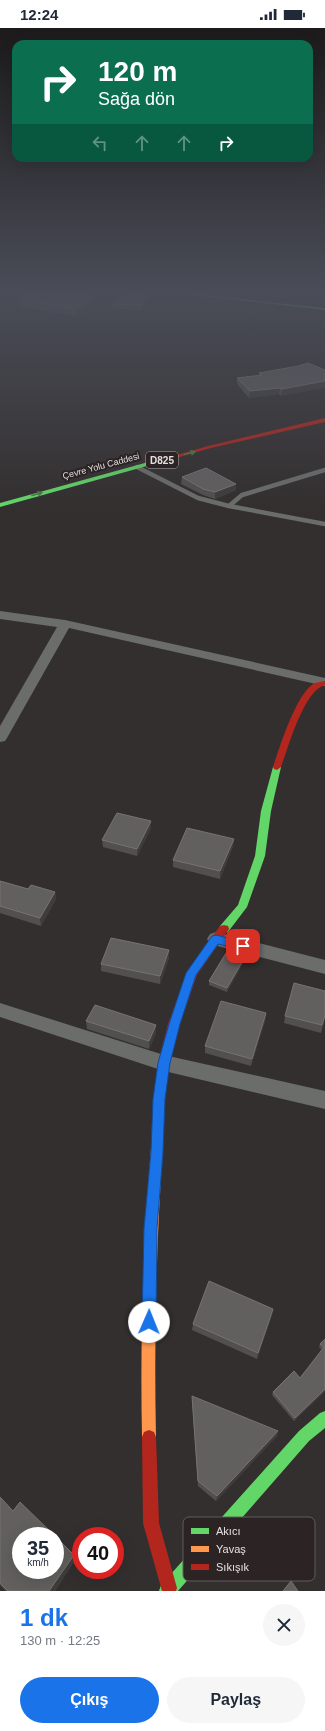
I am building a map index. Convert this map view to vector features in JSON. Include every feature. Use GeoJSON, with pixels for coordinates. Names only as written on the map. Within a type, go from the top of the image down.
{"type":"FeatureCollection","features":[{"type":"Feature","properties":{"kind":"main road"},"geometry":{"type":"LineString","coordinates":[[304,415],[325,411]]}},
{"type":"Feature","properties":{"kind":"main road","name":"Çevre Yolu Caddesi"},"geometry":{"type":"LineString","coordinates":[[0,505],[137,467],[325,420]]}},
{"type":"Feature","properties":{"kind":"main road"},"geometry":{"type":"LineString","coordinates":[[281,431],[325,424]]}},
{"type":"Feature","properties":{"kind":"main road"},"geometry":{"type":"LineString","coordinates":[[168,1590],[151,1523],[148,1384],[151,1228],[157,1152],[159,1099],[164,1063],[174,1024],[192,973],[216,939],[242,907],[260,856],[266,811],[275,772],[286,738],[305,700],[315,686],[325,682]]}},
{"type":"Feature","properties":{"kind":"main road"},"geometry":{"type":"LineString","coordinates":[[232,1517],[304,1436],[325,1418]]}},
{"type":"Feature","properties":{"kind":"main road"},"geometry":{"type":"LineString","coordinates":[[168,1590],[183,1573]]}},
{"type":"Feature","properties":{"kind":"street"},"geometry":{"type":"LineString","coordinates":[[0,615],[65,624],[325,682]]}},
{"type":"Feature","properties":{"kind":"street"},"geometry":{"type":"LineString","coordinates":[[0,738],[5,720],[65,624]]}},
{"type":"Feature","properties":{"kind":"street"},"geometry":{"type":"LineString","coordinates":[[216,939],[325,967]]}},
{"type":"Feature","properties":{"kind":"street"},"geometry":{"type":"LineString","coordinates":[[0,1010],[164,1063],[325,1100]]}},
{"type":"Feature","properties":{"kind":"lane"},"geometry":{"type":"LineString","coordinates":[[137,467],[198,498],[229,506],[325,524]]}},
{"type":"Feature","properties":{"kind":"lane"},"geometry":{"type":"LineString","coordinates":[[229,506],[242,495],[325,470]]}},
{"type":"Feature","properties":{"kind":"building"},"geometry":{"type":"Polygon","coordinates":[[[310,364],[325,370],[325,381],[282,389],[250,391],[237,378],[262,375],[259,373],[310,364]]]}},
{"type":"Feature","properties":{"kind":"building"},"geometry":{"type":"Polygon","coordinates":[[[206,468],[236,484],[215,492],[203,489],[182,477],[206,468]]]}},
{"type":"Feature","properties":{"kind":"building"},"geometry":{"type":"Polygon","coordinates":[[[117,813],[151,821],[137,849],[102,840],[117,813]]]}},
{"type":"Feature","properties":{"kind":"building"},"geometry":{"type":"Polygon","coordinates":[[[187,828],[234,839],[220,871],[173,860],[187,828]]]}},
{"type":"Feature","properties":{"kind":"building"},"geometry":{"type":"Polygon","coordinates":[[[0,881],[28,889],[31,885],[55,892],[40,918],[0,906],[0,881]]]}},
{"type":"Feature","properties":{"kind":"building"},"geometry":{"type":"Polygon","coordinates":[[[111,938],[169,950],[160,976],[101,964],[111,938]]]}},
{"type":"Feature","properties":{"kind":"building"},"geometry":{"type":"Polygon","coordinates":[[[226,953],[245,957],[227,988],[209,981],[226,953]]]}},
{"type":"Feature","properties":{"kind":"building"},"geometry":{"type":"Polygon","coordinates":[[[294,983],[325,991],[325,1015],[322,1025],[285,1016],[294,983]]]}},
{"type":"Feature","properties":{"kind":"building"},"geometry":{"type":"Polygon","coordinates":[[[221,1001],[266,1013],[252,1059],[205,1046],[221,1001]]]}},
{"type":"Feature","properties":{"kind":"building"},"geometry":{"type":"Polygon","coordinates":[[[95,1005],[156,1025],[149,1041],[86,1021],[95,1005]]]}},
{"type":"Feature","properties":{"kind":"building"},"geometry":{"type":"Polygon","coordinates":[[[209,1281],[273,1309],[258,1353],[193,1324],[209,1281]]]}},
{"type":"Feature","properties":{"kind":"building"},"geometry":{"type":"Polygon","coordinates":[[[325,1339],[325,1389],[295,1418],[273,1392],[294,1371],[300,1378],[324,1347],[320,1344],[325,1339]]]}},
{"type":"Feature","properties":{"kind":"building"},"geometry":{"type":"Polygon","coordinates":[[[192,1396],[278,1431],[217,1496],[198,1481],[192,1396]]]}},
{"type":"Feature","properties":{"kind":"building"},"geometry":{"type":"Polygon","coordinates":[[[0,1497],[13,1511],[20,1502],[46,1527],[12,1527],[12,1579],[57,1579],[49,1591],[8,1591],[0,1583],[0,1497]]]}},
{"type":"Feature","properties":{"kind":"building"},"geometry":{"type":"Polygon","coordinates":[[[64,1545],[72,1553],[72,1558],[64,1569],[64,1545]]]}},
{"type":"Feature","properties":{"kind":"building"},"geometry":{"type":"Polygon","coordinates":[[[291,1581],[298,1591],[283,1591],[291,1581]]]}},
{"type":"Feature","properties":{"kind":"traffic: fast"},"geometry":{"type":"LineString","coordinates":[[0,505],[152,463]]}},
{"type":"Feature","properties":{"kind":"traffic: fast"},"geometry":{"type":"LineString","coordinates":[[224,929],[242,907],[260,856],[266,811],[277,767]]}},
{"type":"Feature","properties":{"kind":"traffic: fast"},"geometry":{"type":"LineString","coordinates":[[232,1517],[304,1436],[325,1418]]}},
{"type":"Feature","properties":{"kind":"traffic: fast"},"geometry":{"type":"LineString","coordinates":[[167,1591],[183,1573]]}},
{"type":"Feature","properties":{"kind":"traffic: slow"},"geometry":{"type":"LineString","coordinates":[[149,1437],[148,1384],[151,1227],[157,1148]]}},
{"type":"Feature","properties":{"kind":"traffic: jam"},"geometry":{"type":"LineString","coordinates":[[152,463],[210,447],[325,420]]}},
{"type":"Feature","properties":{"kind":"traffic: jam"},"geometry":{"type":"LineString","coordinates":[[277,767],[293,724],[305,700],[316,686],[325,683]]}},
{"type":"Feature","properties":{"kind":"traffic: jam"},"geometry":{"type":"LineString","coordinates":[[157,1148],[159,1099],[164,1063],[174,1024],[192,973],[224,929]]}},
{"type":"Feature","properties":{"kind":"traffic: jam"},"geometry":{"type":"LineString","coordinates":[[149,1437],[151,1523],[169,1588]]}},
{"type":"Feature","properties":{"kind":"route"},"geometry":{"type":"LineString","coordinates":[[149,1322],[151,1228],[157,1152],[159,1099],[164,1063],[174,1024],[192,973],[216,939],[243,946]]}}]}
